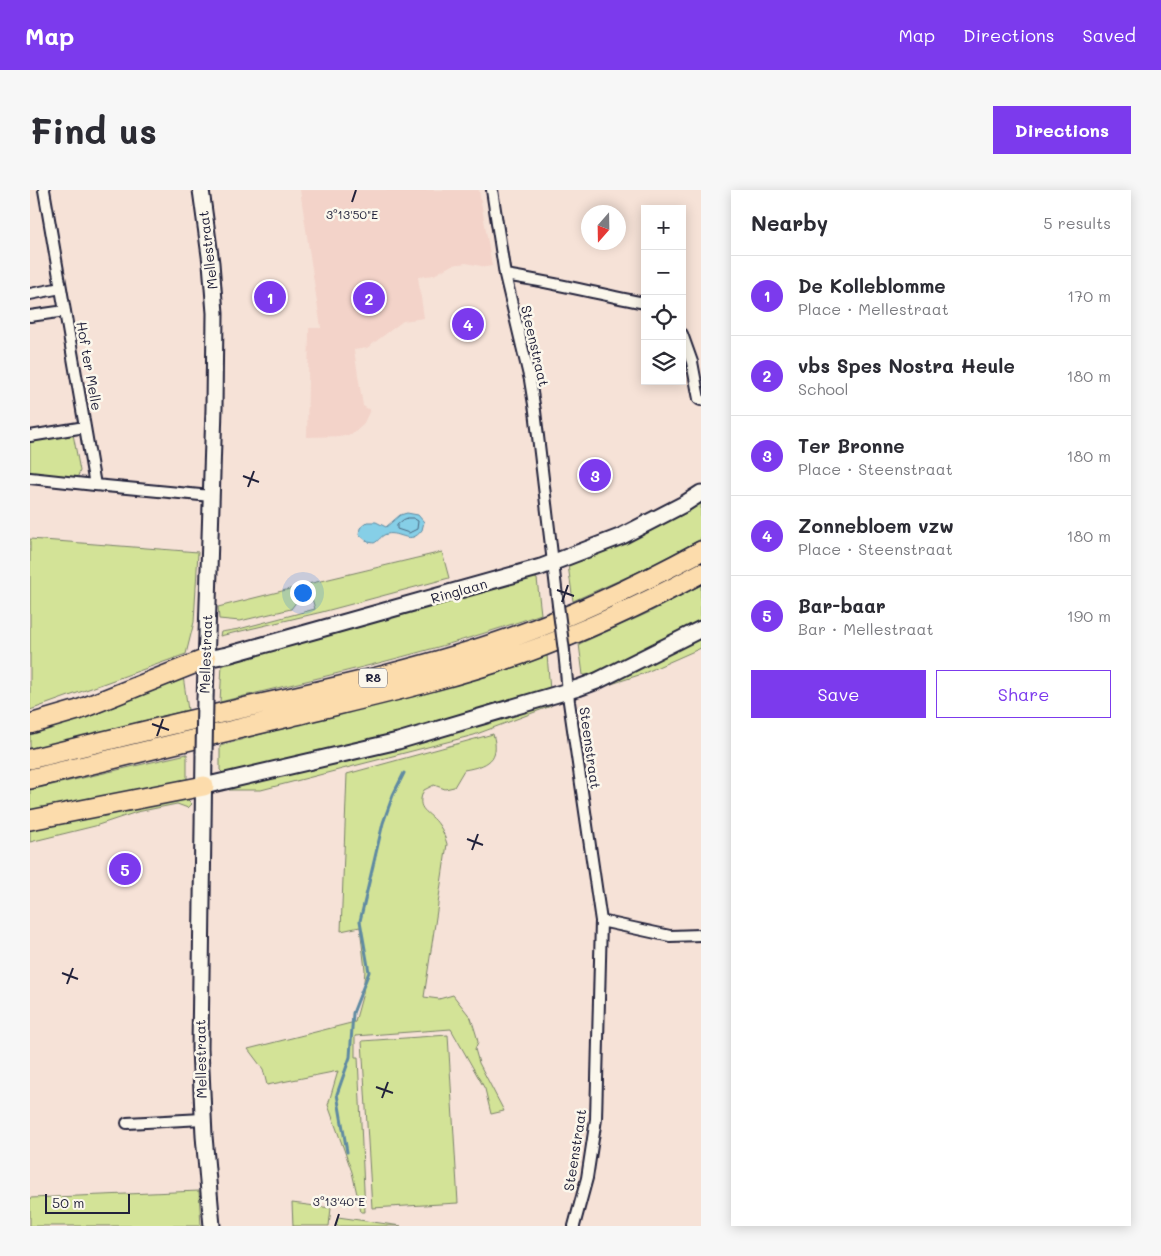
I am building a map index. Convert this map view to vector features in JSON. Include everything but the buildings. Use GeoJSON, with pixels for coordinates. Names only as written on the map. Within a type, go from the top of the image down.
{"type":"FeatureCollection","features":[{"type":"Feature","properties":{"kind":"highway","name":"R8"},"geometry":{"type":"LineString","coordinates":[[30,759],[342,686],[465,653],[512,638],[576,613],[660,574],[701,551]]}},
{"type":"Feature","properties":{"kind":"highway","name":"R8"},"geometry":{"type":"LineString","coordinates":[[30,779],[362,700],[472,670],[522,654],[579,632],[701,573]]}},
{"type":"Feature","properties":{"kind":"highway"},"geometry":{"type":"LineString","coordinates":[[30,724],[78,710],[206,659]]}},
{"type":"Feature","properties":{"kind":"highway"},"geometry":{"type":"LineString","coordinates":[[30,820],[204,786]]}},
{"type":"Feature","properties":{"kind":"main road","name":"Mellestraat"},"geometry":{"type":"LineString","coordinates":[[201,190],[211,263],[215,313],[205,700],[200,1048],[203,1119],[212,1226]]}},
{"type":"Feature","properties":{"kind":"main road","name":"Ringlaan"},"geometry":{"type":"LineString","coordinates":[[206,659],[227,655],[461,591],[552,563],[622,536],[684,504],[701,493]]}},
{"type":"Feature","properties":{"kind":"main road"},"geometry":{"type":"LineString","coordinates":[[204,786],[398,741],[568,691],[597,681],[701,629]]}},
{"type":"Feature","properties":{"kind":"street","name":"Hof ter Melle"},"geometry":{"type":"LineString","coordinates":[[44,190],[95,485]]}},
{"type":"Feature","properties":{"kind":"street","name":"Steenstraat"},"geometry":{"type":"LineString","coordinates":[[492,190],[505,275],[535,411],[568,691],[601,922],[596,1119],[588,1178],[574,1226]]}},
{"type":"Feature","properties":{"kind":"street"},"geometry":{"type":"LineString","coordinates":[[505,275],[539,280],[641,303]]}},
{"type":"Feature","properties":{"kind":"street"},"geometry":{"type":"LineString","coordinates":[[30,294],[61,288]]}},
{"type":"Feature","properties":{"kind":"street","name":"Hof ter Melle"},"geometry":{"type":"LineString","coordinates":[[30,316],[65,311]]}},
{"type":"Feature","properties":{"kind":"street"},"geometry":{"type":"LineString","coordinates":[[684,340],[692,362],[699,399],[701,400]]}},
{"type":"Feature","properties":{"kind":"street","name":"Hof ter Melle"},"geometry":{"type":"LineString","coordinates":[[30,436],[85,427]]}},
{"type":"Feature","properties":{"kind":"street"},"geometry":{"type":"LineString","coordinates":[[30,478],[211,496]]}},
{"type":"Feature","properties":{"kind":"street"},"geometry":{"type":"LineString","coordinates":[[601,922],[670,936],[701,935]]}},
{"type":"Feature","properties":{"kind":"street","name":"Mellestraat"},"geometry":{"type":"LineString","coordinates":[[127,1123],[203,1119]]}},
{"type":"Feature","properties":{"kind":"shaded area"},"geometry":{"type":"Polygon","coordinates":[[[300,190],[479,190],[492,266],[486,267],[466,263],[452,265],[434,275],[418,277],[424,318],[403,321],[367,348],[354,350],[363,406],[370,410],[363,425],[347,436],[307,437],[309,328],[321,328],[300,190]]]}},
{"type":"Feature","properties":{"kind":"green space"},"geometry":{"type":"Polygon","coordinates":[[[73,434],[80,471],[77,478],[30,473],[30,440],[73,434]]]}},
{"type":"Feature","properties":{"kind":"green space"},"geometry":{"type":"Polygon","coordinates":[[[701,501],[701,539],[640,571],[573,601],[568,565],[641,534],[701,501]]]}},
{"type":"Feature","properties":{"kind":"green space"},"geometry":{"type":"Polygon","coordinates":[[[30,539],[198,552],[194,622],[186,654],[30,710],[30,539]]]}},
{"type":"Feature","properties":{"kind":"green space"},"geometry":{"type":"Polygon","coordinates":[[[442,552],[449,578],[322,612],[220,636],[221,632],[315,609],[308,584],[442,552]]]}},
{"type":"Feature","properties":{"kind":"green space"},"geometry":{"type":"Polygon","coordinates":[[[534,577],[537,579],[541,614],[502,628],[422,651],[220,702],[222,664],[534,577]]]}},
{"type":"Feature","properties":{"kind":"green space"},"geometry":{"type":"Polygon","coordinates":[[[701,585],[701,622],[658,645],[588,675],[583,675],[579,644],[648,613],[701,585]]]}},
{"type":"Feature","properties":{"kind":"green space"},"geometry":{"type":"Polygon","coordinates":[[[298,587],[297,601],[291,609],[240,621],[219,619],[218,607],[298,587]]]}},
{"type":"Feature","properties":{"kind":"green space"},"geometry":{"type":"Polygon","coordinates":[[[701,638],[701,648],[642,674],[584,693],[701,638]]]}},
{"type":"Feature","properties":{"kind":"green space"},"geometry":{"type":"Polygon","coordinates":[[[547,655],[550,690],[437,725],[230,774],[223,773],[220,770],[220,746],[299,724],[431,692],[547,655]]]}},
{"type":"Feature","properties":{"kind":"green space"},"geometry":{"type":"Polygon","coordinates":[[[183,676],[188,710],[30,749],[30,731],[183,676]]]}},
{"type":"Feature","properties":{"kind":"green space"},"geometry":{"type":"Polygon","coordinates":[[[550,703],[551,706],[474,735],[261,790],[229,790],[229,788],[486,724],[550,703]]]}},
{"type":"Feature","properties":{"kind":"green space"},"geometry":{"type":"Polygon","coordinates":[[[493,734],[495,750],[490,760],[485,764],[464,770],[454,787],[445,789],[434,785],[424,790],[421,797],[422,807],[440,827],[447,844],[424,997],[439,999],[453,995],[471,1018],[478,1042],[475,1049],[479,1063],[504,1111],[491,1114],[485,1089],[451,1029],[355,1036],[355,1057],[358,1057],[365,1212],[361,1212],[352,1172],[328,1105],[338,1071],[267,1085],[263,1069],[248,1049],[355,1022],[363,993],[365,970],[360,927],[341,931],[347,774],[493,734]]]}},
{"type":"Feature","properties":{"kind":"green space"},"geometry":{"type":"Polygon","coordinates":[[[187,754],[187,781],[30,813],[30,790],[187,754]]]}},
{"type":"Feature","properties":{"kind":"green space"},"geometry":{"type":"Polygon","coordinates":[[[185,797],[192,804],[188,808],[177,804],[137,812],[95,826],[30,842],[30,825],[185,797]]]}},
{"type":"Feature","properties":{"kind":"green space"},"geometry":{"type":"Polygon","coordinates":[[[448,1035],[458,1203],[372,1208],[362,1041],[448,1035]]]}},
{"type":"Feature","properties":{"kind":"green space"},"geometry":{"type":"Polygon","coordinates":[[[199,1191],[201,1226],[30,1226],[30,1198],[199,1191]]]}},
{"type":"Feature","properties":{"kind":"green space"},"geometry":{"type":"Polygon","coordinates":[[[292,1203],[331,1208],[329,1226],[293,1226],[292,1203]]]}},
{"type":"Feature","properties":{"kind":"green space"},"geometry":{"type":"Polygon","coordinates":[[[338,1217],[401,1226],[336,1226],[338,1217]]]}},
{"type":"Feature","properties":{"kind":"water"},"geometry":{"type":"Polygon","coordinates":[[[407,513],[418,515],[424,522],[422,530],[418,535],[409,538],[387,534],[374,543],[368,542],[359,534],[360,528],[367,522],[376,522],[386,527],[400,515],[407,513]]]}},
{"type":"Feature","properties":{"kind":"waterway"},"geometry":{"type":"LineString","coordinates":[[347,1152],[337,1094],[350,1057],[353,1013],[369,972],[360,921],[383,823],[393,795],[404,773]]}},
{"type":"Feature","properties":{"kind":"place","name":"De Kolleblomme"},"geometry":{"type":"Point","coordinates":[270,297]}},
{"type":"Feature","properties":{"kind":"place","name":"vbs Spes Nostra Heule"},"geometry":{"type":"Point","coordinates":[369,298]}},
{"type":"Feature","properties":{"kind":"place","name":"Zonnebloem vzw"},"geometry":{"type":"Point","coordinates":[468,324]}},
{"type":"Feature","properties":{"kind":"place","name":"Ter Bronne"},"geometry":{"type":"Point","coordinates":[595,475]}},
{"type":"Feature","properties":{"kind":"place","name":"Bar-baar"},"geometry":{"type":"Point","coordinates":[125,869]}}]}
